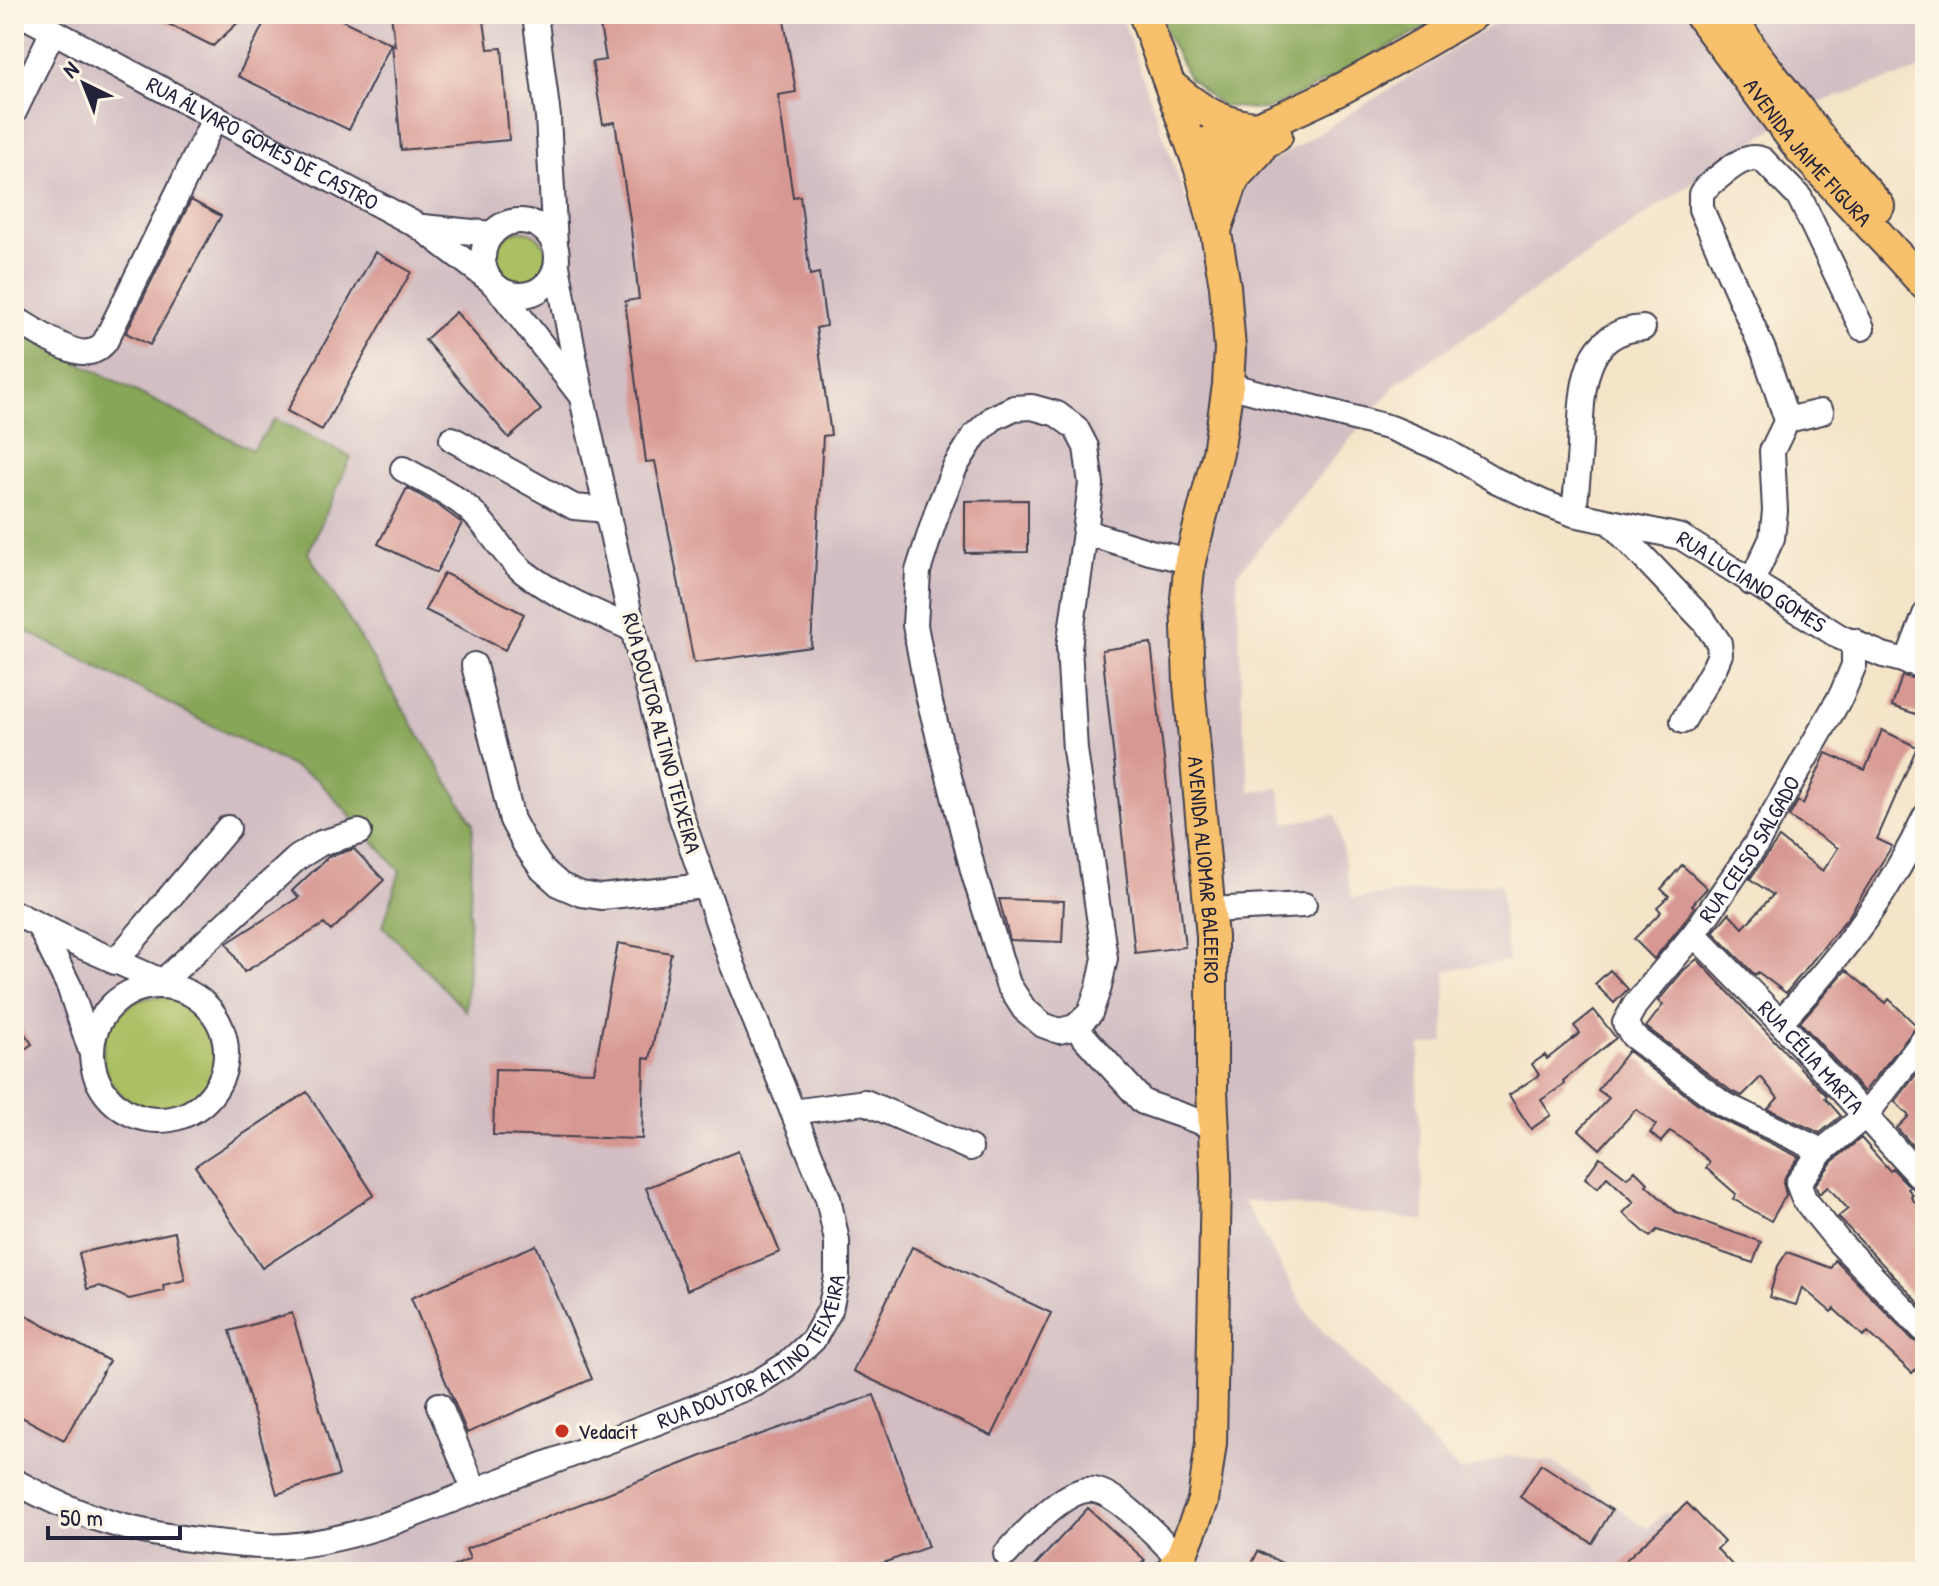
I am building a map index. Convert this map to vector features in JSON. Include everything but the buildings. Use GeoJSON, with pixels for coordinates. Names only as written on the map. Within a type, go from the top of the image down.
{"type":"FeatureCollection","features":[{"type":"Feature","properties":{"kind":"main road","name":"AVENIDA ALIOMAR BALEEIRO"},"geometry":{"type":"LineString","coordinates":[[1144,14],[1196,158],[1216,233],[1229,320],[1228,385],[1218,453],[1190,561],[1186,598],[1186,639],[1210,910],[1215,1127],[1211,1443],[1203,1501],[1175,1566]]}},
{"type":"Feature","properties":{"kind":"main road"},"geometry":{"type":"LineString","coordinates":[[1196,158],[1261,135],[1474,14]]}},
{"type":"Feature","properties":{"kind":"main road","name":"AVENIDA JAIME FIGURA"},"geometry":{"type":"LineString","coordinates":[[1699,14],[1800,149],[1925,285]]}},
{"type":"Feature","properties":{"kind":"main road","name":"AVENIDA JAIME FIGURA"},"geometry":{"type":"LineString","coordinates":[[1730,14],[1754,52],[1825,144],[1879,207],[1925,253]]}},
{"type":"Feature","properties":{"kind":"main road"},"geometry":{"type":"LineString","coordinates":[[1171,85],[1218,120],[1261,135]]}},
{"type":"Feature","properties":{"kind":"main road"},"geometry":{"type":"LineString","coordinates":[[1216,233],[1234,178],[1261,135]]}},
{"type":"Feature","properties":{"kind":"street","name":"RUA ÁLVARO GOMES DE CASTRO"},"geometry":{"type":"LineString","coordinates":[[21,14],[420,227]]}},
{"type":"Feature","properties":{"kind":"street","name":"RUA DOUTOR ALTINO TEIXEIRA"},"geometry":{"type":"LineString","coordinates":[[14,1481],[84,1515],[126,1529],[165,1537],[286,1546],[360,1532],[755,1384],[786,1365],[813,1340],[830,1310],[837,1277],[837,1241],[828,1198],[733,966],[705,886],[680,813],[633,629],[582,398],[556,255],[548,117],[535,14]]}},
{"type":"Feature","properties":{"kind":"street"},"geometry":{"type":"LineString","coordinates":[[14,112],[53,31]]}},
{"type":"Feature","properties":{"kind":"street"},"geometry":{"type":"LineString","coordinates":[[14,318],[74,351],[86,353],[96,350],[105,342],[215,117]]}},
{"type":"Feature","properties":{"kind":"street"},"geometry":{"type":"LineString","coordinates":[[1751,583],[1772,538],[1775,511],[1772,451],[1787,420],[1764,352],[1701,209],[1701,194],[1705,188],[1746,158],[1763,160],[1800,198],[1862,328]]}},
{"type":"Feature","properties":{"kind":"street"},"geometry":{"type":"LineString","coordinates":[[420,227],[492,234],[514,221],[535,200],[551,173]]}},
{"type":"Feature","properties":{"kind":"street"},"geometry":{"type":"LineString","coordinates":[[492,234],[483,256],[485,268],[494,283],[519,295],[543,287],[552,278],[556,255],[550,236],[534,223],[514,221]]}},
{"type":"Feature","properties":{"kind":"street","name":"RUA DOUTOR ALTINO TEIXEIRA"},"geometry":{"type":"LineString","coordinates":[[420,227],[494,283],[582,398]]}},
{"type":"Feature","properties":{"kind":"street"},"geometry":{"type":"LineString","coordinates":[[1574,514],[1583,379],[1606,341],[1626,329],[1643,328]]}},
{"type":"Feature","properties":{"kind":"street","name":"RUA LUCIANO GOMES"},"geometry":{"type":"LineString","coordinates":[[1228,385],[1391,428],[1495,480],[1574,514],[1681,537],[1840,637],[1883,655],[1916,664]]}},
{"type":"Feature","properties":{"kind":"street"},"geometry":{"type":"LineString","coordinates":[[1032,407],[1057,414],[1076,428],[1086,447],[1091,484],[1085,532],[1069,647],[1075,750],[1105,958],[1090,1013],[1075,1027],[1059,1031],[1043,1025],[1024,1009],[1008,984],[970,859],[928,695],[915,625],[918,571],[938,509],[955,467],[975,435],[993,418],[1014,408],[1032,407]]}},
{"type":"Feature","properties":{"kind":"street"},"geometry":{"type":"LineString","coordinates":[[1787,420],[1821,412]]}},
{"type":"Feature","properties":{"kind":"street"},"geometry":{"type":"LineString","coordinates":[[452,439],[574,507],[607,510]]}},
{"type":"Feature","properties":{"kind":"street"},"geometry":{"type":"LineString","coordinates":[[403,469],[472,512],[525,573],[633,629]]}},
{"type":"Feature","properties":{"kind":"street"},"geometry":{"type":"LineString","coordinates":[[1611,523],[1704,621],[1719,643],[1720,654],[1715,666],[1683,721]]}},
{"type":"Feature","properties":{"kind":"street"},"geometry":{"type":"LineString","coordinates":[[1085,532],[1190,561]]}},
{"type":"Feature","properties":{"kind":"street"},"geometry":{"type":"LineString","coordinates":[[1916,664],[1925,615]]}},
{"type":"Feature","properties":{"kind":"street","name":"RUA CELSO SALGADO"},"geometry":{"type":"LineString","coordinates":[[1822,1151],[1723,1104],[1639,1040],[1625,1023],[1694,934],[1756,844],[1842,694],[1854,665],[1854,641]]}},
{"type":"Feature","properties":{"kind":"street"},"geometry":{"type":"LineString","coordinates":[[474,665],[512,820],[542,869],[560,885],[581,894],[601,897],[705,886]]}},
{"type":"Feature","properties":{"kind":"street"},"geometry":{"type":"LineString","coordinates":[[1780,1022],[1820,980],[1846,944],[1892,877],[1925,817]]}},
{"type":"Feature","properties":{"kind":"street"},"geometry":{"type":"LineString","coordinates":[[115,962],[228,828]]}},
{"type":"Feature","properties":{"kind":"street"},"geometry":{"type":"LineString","coordinates":[[92,1055],[95,1032],[103,1015],[116,1001],[132,991],[168,984],[297,858],[321,843],[359,832]]}},
{"type":"Feature","properties":{"kind":"street"},"geometry":{"type":"LineString","coordinates":[[1210,910],[1304,905]]}},
{"type":"Feature","properties":{"kind":"street"},"geometry":{"type":"LineString","coordinates":[[14,913],[115,962],[195,995],[212,1010],[223,1031],[226,1053],[222,1076],[211,1096],[193,1111],[171,1119],[148,1119],[126,1112],[109,1097],[97,1078],[69,986],[40,928]]}},
{"type":"Feature","properties":{"kind":"street","name":"RUA CÉLIA MARTA"},"geometry":{"type":"LineString","coordinates":[[1694,934],[1780,1022],[1925,1182]]}},
{"type":"Feature","properties":{"kind":"street"},"geometry":{"type":"LineString","coordinates":[[1075,1027],[1143,1102],[1215,1127]]}},
{"type":"Feature","properties":{"kind":"street"},"geometry":{"type":"LineString","coordinates":[[1925,1038],[1866,1115],[1822,1151],[1798,1183],[1804,1199],[1839,1242],[1925,1331]]}},
{"type":"Feature","properties":{"kind":"street"},"geometry":{"type":"LineString","coordinates":[[1168,1112],[1212,1090]]}},
{"type":"Feature","properties":{"kind":"street"},"geometry":{"type":"LineString","coordinates":[[793,1112],[865,1102],[970,1148]]}},
{"type":"Feature","properties":{"kind":"street"},"geometry":{"type":"LineString","coordinates":[[439,1405],[475,1491]]}},
{"type":"Feature","properties":{"kind":"street"},"geometry":{"type":"LineString","coordinates":[[1006,1554],[1038,1520],[1060,1503],[1093,1490],[1104,1493],[1124,1507],[1175,1566]]}},
{"type":"Feature","properties":{"kind":"shaded area"},"geometry":{"type":"Polygon","coordinates":[[[14,14],[1121,14],[1189,209],[1293,149],[1510,14],[1925,14],[1925,68],[1805,107],[1397,383],[1237,574],[1242,710],[1250,792],[1279,788],[1286,823],[1336,815],[1352,898],[1500,883],[1508,962],[1446,970],[1444,1042],[1420,1046],[1417,1089],[1425,1221],[1243,1200],[1311,1319],[1461,1472],[1506,1456],[1552,1462],[1647,1528],[1667,1511],[1719,1569],[1716,1572],[14,1572],[14,14]]]}},
{"type":"Feature","properties":{"kind":"green space"},"geometry":{"type":"Polygon","coordinates":[[[1161,14],[1451,14],[1309,90],[1265,110],[1221,106],[1189,78],[1167,36],[1161,14]]]}},
{"type":"Feature","properties":{"kind":"green space"},"geometry":{"type":"Polygon","coordinates":[[[521,231],[539,239],[547,257],[539,275],[521,283],[503,275],[495,257],[503,239],[521,231]]]}},
{"type":"Feature","properties":{"kind":"green space"},"geometry":{"type":"Polygon","coordinates":[[[14,330],[252,450],[275,419],[351,457],[308,553],[473,823],[466,1011],[383,926],[400,871],[317,779],[14,625],[14,330]]]}},
{"type":"Feature","properties":{"kind":"green space"},"geometry":{"type":"Polygon","coordinates":[[[159,997],[180,1001],[199,1013],[211,1032],[215,1053],[211,1074],[199,1093],[180,1105],[159,1109],[138,1105],[119,1093],[107,1074],[103,1053],[107,1032],[119,1013],[138,1001],[159,997]]]}},
{"type":"Feature","properties":{"kind":"place","name":"Vedacit"},"geometry":{"type":"Point","coordinates":[562,1431]}}]}
